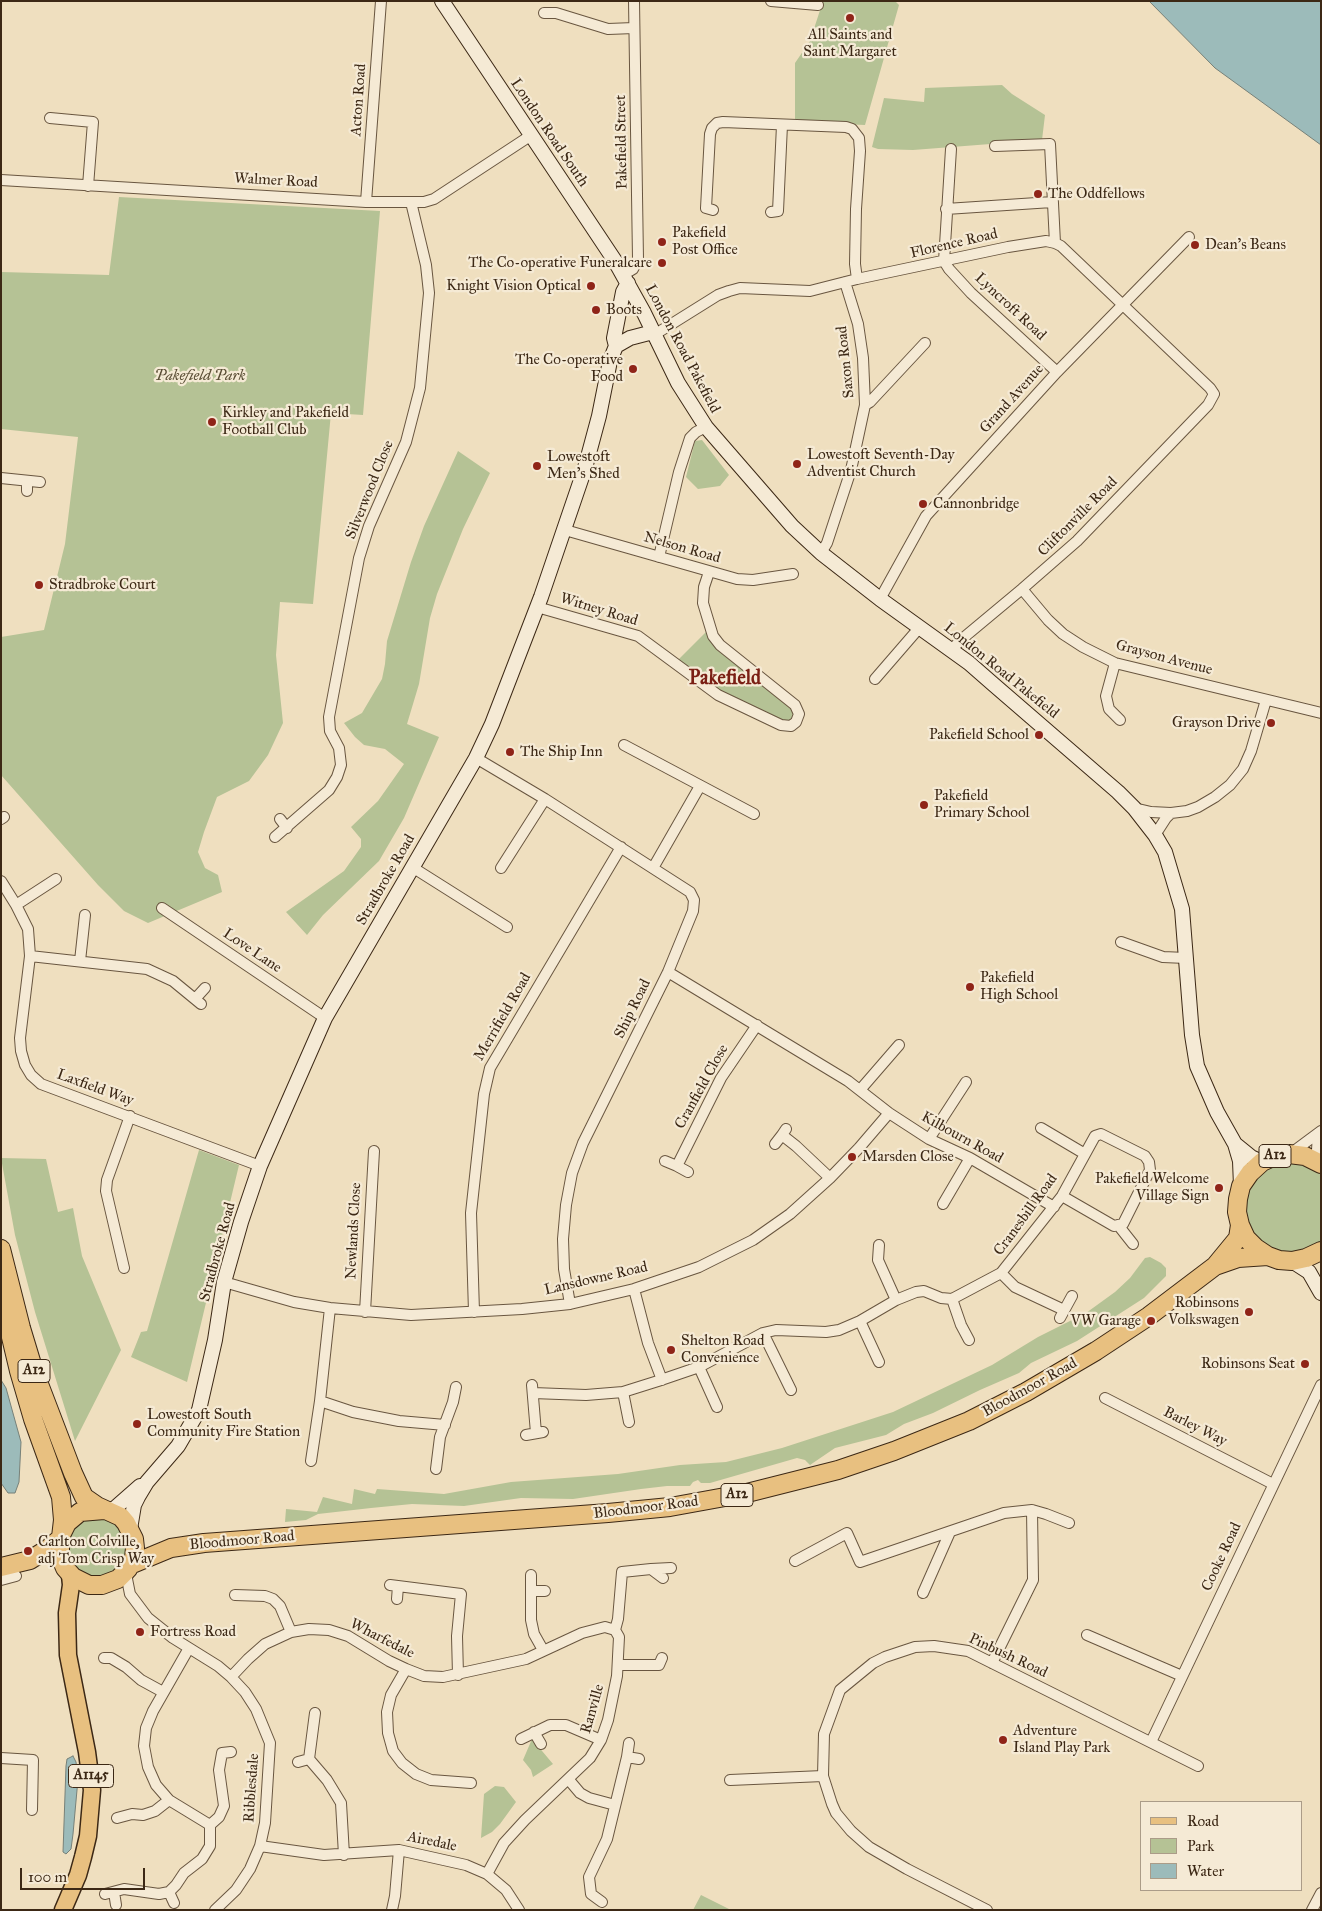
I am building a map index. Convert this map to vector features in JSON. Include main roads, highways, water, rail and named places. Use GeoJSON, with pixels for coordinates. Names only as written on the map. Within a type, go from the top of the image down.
{"type":"FeatureCollection","features":[{"type":"Feature","properties":{"kind":"highway","name":"A12"},"geometry":{"type":"LineString","coordinates":[[1321,1164],[1305,1156],[1289,1154],[1275,1156],[1262,1162],[1250,1173],[1241,1186],[1237,1212],[1246,1238],[1268,1256],[1279,1260],[1292,1261],[1306,1258],[1321,1251]]}},
{"type":"Feature","properties":{"kind":"highway","name":"Bloodmoor Road"},"geometry":{"type":"LineString","coordinates":[[171,1548],[274,1538],[608,1513],[696,1503],[794,1482],[838,1470],[894,1451],[969,1421],[1018,1396],[1096,1351],[1157,1310],[1215,1266],[1238,1238],[1240,1225]]}},
{"type":"Feature","properties":{"kind":"highway","name":"A12"},"geometry":{"type":"LineString","coordinates":[[1,1249],[34,1371],[60,1443],[84,1497],[106,1510]]}},
{"type":"Feature","properties":{"kind":"highway","name":"Bloodmoor Road"},"geometry":{"type":"LineString","coordinates":[[1215,1266],[1238,1258],[1268,1256]]}},
{"type":"Feature","properties":{"kind":"highway","name":"A12"},"geometry":{"type":"LineString","coordinates":[[1,1295],[19,1371],[33,1419],[61,1497],[63,1520],[61,1536]]}},
{"type":"Feature","properties":{"kind":"highway"},"geometry":{"type":"LineString","coordinates":[[9,1572],[49,1548],[61,1536],[67,1523],[80,1512],[106,1510],[120,1517],[131,1530],[135,1548],[129,1567],[118,1579],[103,1585],[89,1585],[52,1562],[30,1560]]}},
{"type":"Feature","properties":{"kind":"highway","name":"A12"},"geometry":{"type":"LineString","coordinates":[[131,1530],[142,1541],[171,1548]]}},
{"type":"Feature","properties":{"kind":"highway"},"geometry":{"type":"LineString","coordinates":[[61,1536],[60,1556],[69,1574]]}},
{"type":"Feature","properties":{"kind":"highway","name":"A12"},"geometry":{"type":"LineString","coordinates":[[129,1567],[171,1548]]}},
{"type":"Feature","properties":{"kind":"main road","name":"London Road South"},"geometry":{"type":"LineString","coordinates":[[442,1],[626,279]]}},
{"type":"Feature","properties":{"kind":"main road","name":"London Road Pakefield"},"geometry":{"type":"LineString","coordinates":[[626,279],[678,383],[706,427],[792,526],[821,553],[880,599],[951,650],[1061,742],[1134,808],[1155,835],[1165,852],[1182,909],[1192,1035],[1197,1066],[1217,1112],[1235,1144]]}},
{"type":"Feature","properties":{"kind":"main road","name":"Stradbroke Road"},"geometry":{"type":"LineString","coordinates":[[106,1510],[115,1508],[147,1482],[178,1446],[198,1410],[215,1340],[224,1282],[241,1222],[260,1166],[325,1018],[476,758],[492,724],[565,530],[585,468],[599,416],[610,362],[616,346],[614,338],[626,279]]}},
{"type":"Feature","properties":{"kind":"main road"},"geometry":{"type":"LineString","coordinates":[[616,346],[630,338],[653,334]]}},
{"type":"Feature","properties":{"kind":"main road"},"geometry":{"type":"LineString","coordinates":[[1235,1144],[1251,1157],[1262,1162]]}},
{"type":"Feature","properties":{"kind":"main road"},"geometry":{"type":"LineString","coordinates":[[1235,1144],[1240,1161],[1241,1186]]}},
{"type":"Feature","properties":{"kind":"main road"},"geometry":{"type":"LineString","coordinates":[[1292,1261],[1308,1272],[1320,1286]]}},
{"type":"Feature","properties":{"kind":"main road","name":"Stradbroke Road"},"geometry":{"type":"LineString","coordinates":[[131,1530],[134,1505],[147,1482]]}},
{"type":"Feature","properties":{"kind":"main road","name":"A1145"},"geometry":{"type":"LineString","coordinates":[[63,1910],[84,1857],[92,1790],[88,1752],[68,1655],[67,1613],[71,1585],[69,1574]]}},
{"type":"Feature","properties":{"kind":"main road"},"geometry":{"type":"LineString","coordinates":[[67,1613],[85,1594],[103,1585]]}},
{"type":"Feature","properties":{"kind":"water"},"geometry":{"type":"Polygon","coordinates":[[[1149,1],[1321,1],[1321,145],[1215,68],[1149,1]]]}},
{"type":"Feature","properties":{"kind":"water"},"geometry":{"type":"Polygon","coordinates":[[[1,1380],[6,1388],[21,1442],[19,1482],[15,1493],[8,1493],[1,1483],[1,1380]]]}},
{"type":"Feature","properties":{"kind":"water"},"geometry":{"type":"Polygon","coordinates":[[[73,1756],[76,1762],[78,1779],[71,1849],[66,1854],[63,1852],[66,1766],[67,1759],[73,1756]]]}},
{"type":"Feature","properties":{"kind":"place","name":"All Saints and Saint Margaret"},"geometry":{"type":"Point","coordinates":[850,18]}},
{"type":"Feature","properties":{"kind":"place","name":"The Oddfellows"},"geometry":{"type":"Point","coordinates":[1038,194]}},
{"type":"Feature","properties":{"kind":"place","name":"Pakefield Post Office"},"geometry":{"type":"Point","coordinates":[662,242]}},
{"type":"Feature","properties":{"kind":"place","name":"Dean's Beans"},"geometry":{"type":"Point","coordinates":[1195,245]}},
{"type":"Feature","properties":{"kind":"place","name":"The Co-operative Funeralcare"},"geometry":{"type":"Point","coordinates":[662,263]}},
{"type":"Feature","properties":{"kind":"place","name":"Knight Vision Optical"},"geometry":{"type":"Point","coordinates":[591,286]}},
{"type":"Feature","properties":{"kind":"place","name":"Boots"},"geometry":{"type":"Point","coordinates":[596,310]}},
{"type":"Feature","properties":{"kind":"place","name":"The Co-operative Food"},"geometry":{"type":"Point","coordinates":[633,369]}},
{"type":"Feature","properties":{"kind":"place","name":"Kirkley and Pakefield Football Club"},"geometry":{"type":"Point","coordinates":[212,422]}},
{"type":"Feature","properties":{"kind":"place","name":"Lowestoft Seventh-Day Adventist Church"},"geometry":{"type":"Point","coordinates":[797,464]}},
{"type":"Feature","properties":{"kind":"place","name":"Lowestoft Men's Shed"},"geometry":{"type":"Point","coordinates":[537,466]}},
{"type":"Feature","properties":{"kind":"place","name":"Cannonbridge"},"geometry":{"type":"Point","coordinates":[923,504]}},
{"type":"Feature","properties":{"kind":"place","name":"Stradbroke Court"},"geometry":{"type":"Point","coordinates":[39,585]}},
{"type":"Feature","properties":{"kind":"place","name":"Grayson Drive"},"geometry":{"type":"Point","coordinates":[1271,723]}},
{"type":"Feature","properties":{"kind":"place","name":"Pakefield School"},"geometry":{"type":"Point","coordinates":[1039,735]}},
{"type":"Feature","properties":{"kind":"place","name":"The Ship Inn"},"geometry":{"type":"Point","coordinates":[510,752]}},
{"type":"Feature","properties":{"kind":"place","name":"Pakefield Primary School"},"geometry":{"type":"Point","coordinates":[924,805]}},
{"type":"Feature","properties":{"kind":"place","name":"Pakefield High School"},"geometry":{"type":"Point","coordinates":[970,987]}},
{"type":"Feature","properties":{"kind":"place","name":"Marsden Close"},"geometry":{"type":"Point","coordinates":[852,1157]}},
{"type":"Feature","properties":{"kind":"place","name":"Pakefield Welcome Village Sign"},"geometry":{"type":"Point","coordinates":[1219,1188]}},
{"type":"Feature","properties":{"kind":"place","name":"Robinsons Volkswagen"},"geometry":{"type":"Point","coordinates":[1249,1312]}},
{"type":"Feature","properties":{"kind":"place","name":"VW Garage"},"geometry":{"type":"Point","coordinates":[1151,1321]}},
{"type":"Feature","properties":{"kind":"place","name":"Shelton Road Convenience"},"geometry":{"type":"Point","coordinates":[671,1350]}},
{"type":"Feature","properties":{"kind":"place","name":"Robinsons Seat"},"geometry":{"type":"Point","coordinates":[1305,1364]}},
{"type":"Feature","properties":{"kind":"place","name":"Lowestoft South Community Fire Station"},"geometry":{"type":"Point","coordinates":[137,1424]}},
{"type":"Feature","properties":{"kind":"place","name":"Carlton Colville, adj Tom Crisp Way"},"geometry":{"type":"Point","coordinates":[28,1551]}},
{"type":"Feature","properties":{"kind":"place","name":"Fortress Road"},"geometry":{"type":"Point","coordinates":[140,1632]}},
{"type":"Feature","properties":{"kind":"place","name":"Adventure Island Play Park"},"geometry":{"type":"Point","coordinates":[1003,1740]}},
{"type":"Feature","properties":{"kind":"district","name":"Pakefield"},"geometry":{"type":"Point","coordinates":[725,679]}},
{"type":"Feature","properties":{"kind":"park label","name":"Pakefield Park"},"geometry":{"type":"Point","coordinates":[200,376]}}]}
